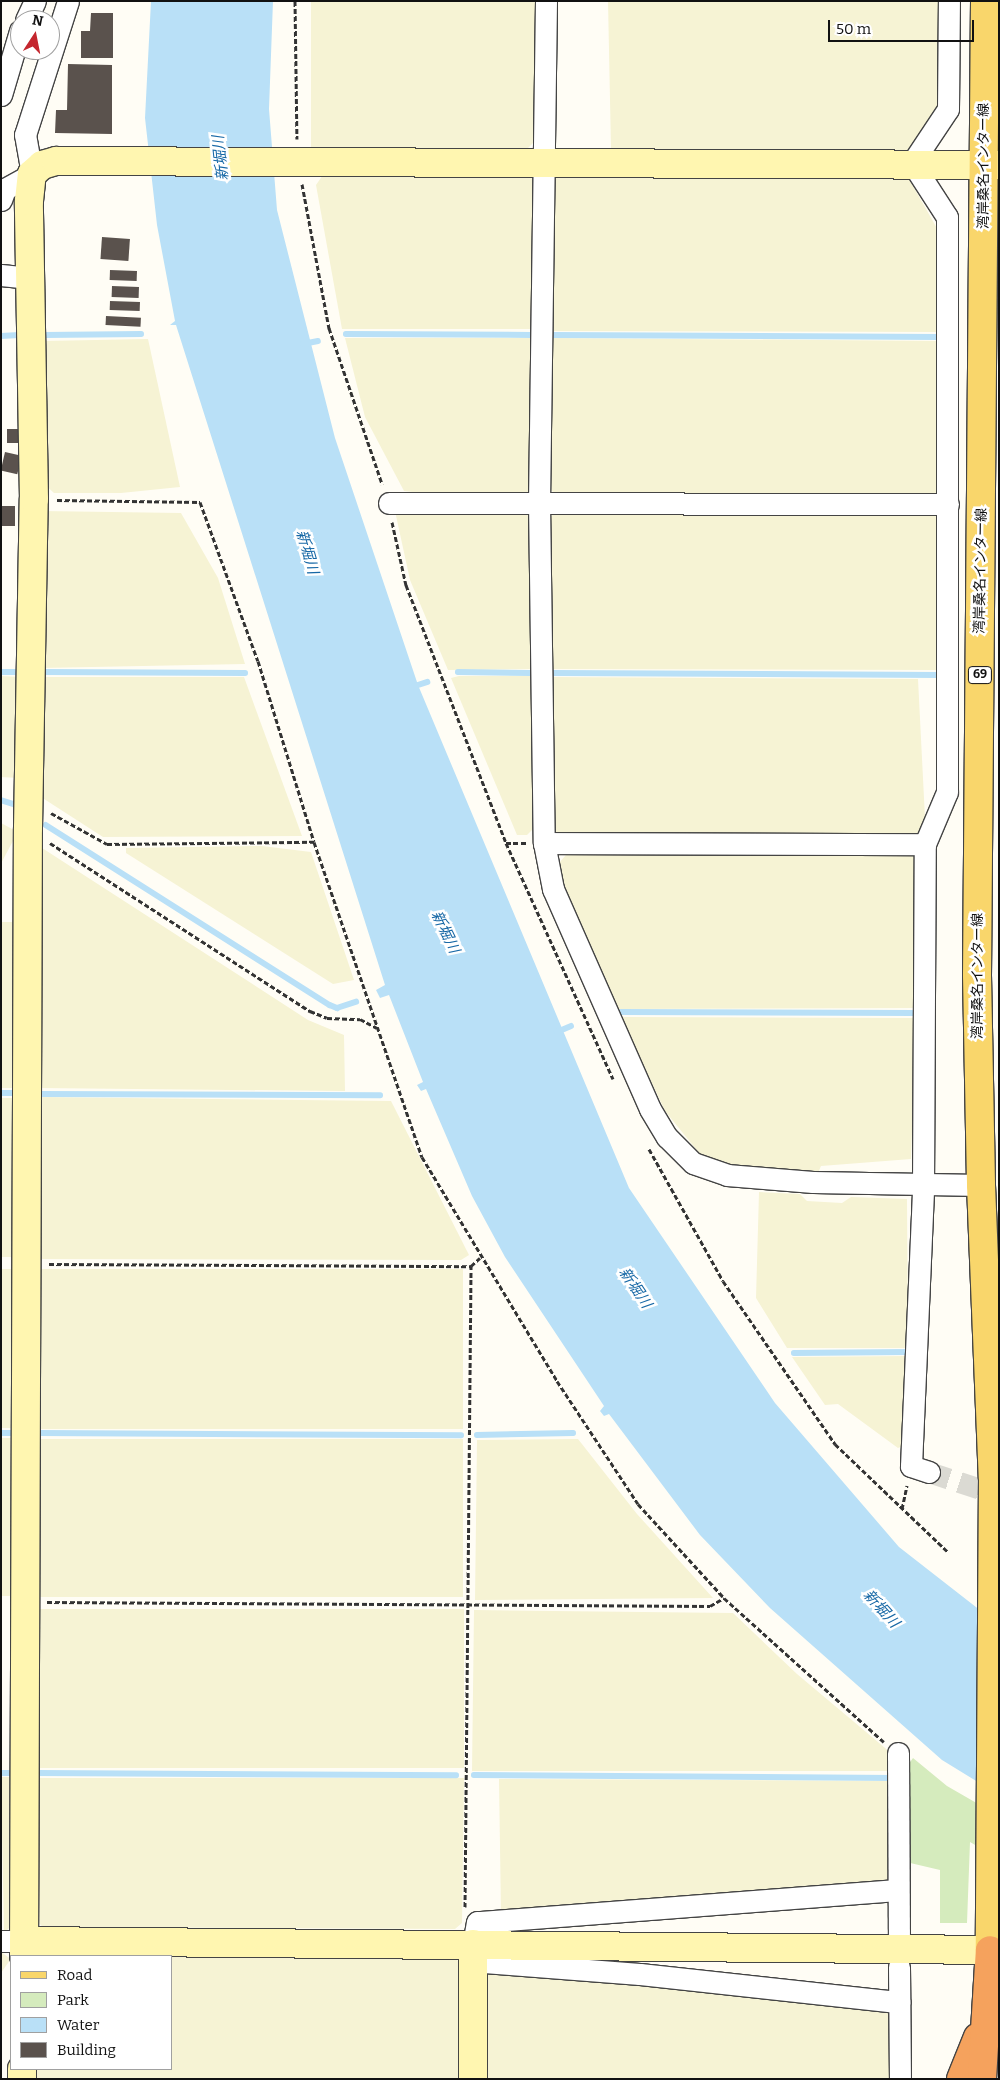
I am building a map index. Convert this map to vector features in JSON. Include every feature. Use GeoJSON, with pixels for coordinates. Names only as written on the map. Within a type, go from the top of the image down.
{"type":"FeatureCollection","features":[{"type":"Feature","properties":{"kind":"highway","name":"69"},"geometry":{"type":"LineString","coordinates":[[984,2024],[990,1950]]}},
{"type":"Feature","properties":{"kind":"highway"},"geometry":{"type":"LineString","coordinates":[[960,2079],[984,2024]]}},
{"type":"Feature","properties":{"kind":"highway"},"geometry":{"type":"LineString","coordinates":[[972,2079],[984,2024]]}},
{"type":"Feature","properties":{"kind":"highway"},"geometry":{"type":"LineString","coordinates":[[982,2079],[984,2024]]}},
{"type":"Feature","properties":{"kind":"highway"},"geometry":{"type":"LineString","coordinates":[[984,2024],[995,2079]]}},
{"type":"Feature","properties":{"kind":"main road","name":"湾岸桑名インター線"},"geometry":{"type":"LineString","coordinates":[[985,1],[992,165],[978,777],[980,1185],[993,1478],[990,1950]]}},
{"type":"Feature","properties":{"kind":"street"},"geometry":{"type":"LineString","coordinates":[[68,1],[25,135],[32,174],[30,278],[34,500],[28,798],[25,1602],[16,1946],[473,1944],[990,1950]]}},
{"type":"Feature","properties":{"kind":"street"},"geometry":{"type":"LineString","coordinates":[[546,1],[539,502],[544,843],[554,889],[650,1110],[667,1137],[693,1162],[727,1175],[923,1187],[980,1185]]}},
{"type":"Feature","properties":{"kind":"street"},"geometry":{"type":"LineString","coordinates":[[912,163],[948,109],[949,1]]}},
{"type":"Feature","properties":{"kind":"street"},"geometry":{"type":"LineString","coordinates":[[1,63],[10,43]]}},
{"type":"Feature","properties":{"kind":"street"},"geometry":{"type":"LineString","coordinates":[[1,95],[10,48]]}},
{"type":"Feature","properties":{"kind":"street"},"geometry":{"type":"LineString","coordinates":[[1,200],[4,189],[32,174],[42,165],[56,161],[912,163],[992,165]]}},
{"type":"Feature","properties":{"kind":"street"},"geometry":{"type":"LineString","coordinates":[[912,163],[947,217],[947,792],[925,844],[923,1187],[911,1466],[929,1472]]}},
{"type":"Feature","properties":{"kind":"street"},"geometry":{"type":"LineString","coordinates":[[1,275],[30,278]]}},
{"type":"Feature","properties":{"kind":"street"},"geometry":{"type":"LineString","coordinates":[[389,503],[948,504]]}},
{"type":"Feature","properties":{"kind":"street"},"geometry":{"type":"LineString","coordinates":[[544,843],[925,844]]}},
{"type":"Feature","properties":{"kind":"street"},"geometry":{"type":"LineString","coordinates":[[898,1753],[897,1890],[899,1934]]}},
{"type":"Feature","properties":{"kind":"street"},"geometry":{"type":"LineString","coordinates":[[473,2079],[473,1944],[478,1922],[897,1890]]}},
{"type":"Feature","properties":{"kind":"street"},"geometry":{"type":"LineString","coordinates":[[473,1944],[484,1962],[640,1974],[899,2002]]}},
{"type":"Feature","properties":{"kind":"street"},"geometry":{"type":"LineString","coordinates":[[899,1966],[900,2079]]}},
{"type":"Feature","properties":{"kind":"path"},"geometry":{"type":"LineString","coordinates":[[295,1],[293,56],[298,162],[329,328],[389,503],[406,585],[506,843],[615,1083]]}},
{"type":"Feature","properties":{"kind":"path"},"geometry":{"type":"LineString","coordinates":[[34,500],[200,502],[258,661],[314,842],[422,1157],[480,1258],[638,1504],[724,1598],[802,1672],[898,1753]]}},
{"type":"Feature","properties":{"kind":"path"},"geometry":{"type":"LineString","coordinates":[[28,798],[94,840],[107,844],[314,842]]}},
{"type":"Feature","properties":{"kind":"path"},"geometry":{"type":"LineString","coordinates":[[28,828],[310,1011],[327,1018],[360,1019],[378,1028]]}},
{"type":"Feature","properties":{"kind":"path"},"geometry":{"type":"LineString","coordinates":[[506,843],[544,843]]}},
{"type":"Feature","properties":{"kind":"path"},"geometry":{"type":"LineString","coordinates":[[645,1142],[723,1281],[835,1444],[948,1552]]}},
{"type":"Feature","properties":{"kind":"path"},"geometry":{"type":"LineString","coordinates":[[27,1264],[471,1266],[480,1258]]}},
{"type":"Feature","properties":{"kind":"path"},"geometry":{"type":"LineString","coordinates":[[465,1912],[470,1605],[471,1266]]}},
{"type":"Feature","properties":{"kind":"path"},"geometry":{"type":"LineString","coordinates":[[25,1602],[710,1606],[724,1598]]}},
{"type":"Feature","properties":{"kind":"shaded area"},"geometry":{"type":"Polygon","coordinates":[[[311,1],[536,1],[536,140],[527,149],[311,147],[311,1]]]}},
{"type":"Feature","properties":{"kind":"shaded area"},"geometry":{"type":"Polygon","coordinates":[[[608,1],[944,1],[940,106],[908,151],[611,149],[608,1]]]}},
{"type":"Feature","properties":{"kind":"shaded area"},"geometry":{"type":"Polygon","coordinates":[[[325,172],[526,174],[535,181],[534,329],[342,329],[316,185],[325,172]]]}},
{"type":"Feature","properties":{"kind":"shaded area"},"geometry":{"type":"Polygon","coordinates":[[[553,175],[908,177],[939,232],[942,332],[553,331],[553,175]]]}},
{"type":"Feature","properties":{"kind":"shaded area"},"geometry":{"type":"Polygon","coordinates":[[[345,338],[534,338],[533,491],[527,497],[462,498],[404,491],[365,417],[345,338]]]}},
{"type":"Feature","properties":{"kind":"shaded area"},"geometry":{"type":"Polygon","coordinates":[[[553,338],[941,341],[942,490],[934,498],[558,497],[551,490],[553,338]]]}},
{"type":"Feature","properties":{"kind":"shaded area"},"geometry":{"type":"Polygon","coordinates":[[[148,339],[180,487],[121,493],[54,493],[43,483],[43,341],[148,339]]]}},
{"type":"Feature","properties":{"kind":"shaded area"},"geometry":{"type":"Polygon","coordinates":[[[558,508],[931,509],[942,518],[940,670],[551,669],[550,518],[558,508]]]}},
{"type":"Feature","properties":{"kind":"shaded area"},"geometry":{"type":"Polygon","coordinates":[[[527,509],[532,515],[532,669],[448,670],[410,580],[395,511],[527,509]]]}},
{"type":"Feature","properties":{"kind":"shaded area"},"geometry":{"type":"Polygon","coordinates":[[[41,511],[181,513],[218,578],[245,664],[41,668],[41,511]]]}},
{"type":"Feature","properties":{"kind":"shaded area"},"geometry":{"type":"Polygon","coordinates":[[[1,676],[20,677],[15,778],[1,777],[1,676]]]}},
{"type":"Feature","properties":{"kind":"shaded area"},"geometry":{"type":"Polygon","coordinates":[[[459,676],[532,676],[533,829],[527,835],[517,835],[451,678],[459,676]]]}},
{"type":"Feature","properties":{"kind":"shaded area"},"geometry":{"type":"Polygon","coordinates":[[[41,677],[244,677],[302,836],[103,837],[41,797],[41,677]]]}},
{"type":"Feature","properties":{"kind":"shaded area"},"geometry":{"type":"Polygon","coordinates":[[[551,677],[918,679],[925,818],[918,837],[559,835],[552,829],[551,677]]]}},
{"type":"Feature","properties":{"kind":"shaded area"},"geometry":{"type":"Polygon","coordinates":[[[1,823],[18,832],[1,863],[1,823]]]}},
{"type":"Feature","properties":{"kind":"shaded area"},"geometry":{"type":"Polygon","coordinates":[[[39,846],[308,1020],[344,1035],[345,1091],[38,1088],[39,846]]]}},
{"type":"Feature","properties":{"kind":"shaded area"},"geometry":{"type":"Polygon","coordinates":[[[262,846],[311,852],[354,980],[333,984],[126,853],[126,848],[262,846]]]}},
{"type":"Feature","properties":{"kind":"shaded area"},"geometry":{"type":"Polygon","coordinates":[[[572,848],[918,849],[916,1008],[618,1009],[564,887],[559,863],[572,848]]]}},
{"type":"Feature","properties":{"kind":"shaded area"},"geometry":{"type":"Polygon","coordinates":[[[1,922],[17,922],[17,1088],[1,1088],[1,922]]]}},
{"type":"Feature","properties":{"kind":"shaded area"},"geometry":{"type":"Polygon","coordinates":[[[621,1017],[916,1018],[911,1159],[821,1166],[818,1173],[733,1169],[700,1154],[665,1111],[621,1017]]]}},
{"type":"Feature","properties":{"kind":"shaded area"},"geometry":{"type":"Polygon","coordinates":[[[38,1097],[391,1101],[469,1255],[461,1260],[38,1259],[38,1097]]]}},
{"type":"Feature","properties":{"kind":"shaded area"},"geometry":{"type":"Polygon","coordinates":[[[1,1098],[17,1098],[17,1257],[1,1257],[1,1098]]]}},
{"type":"Feature","properties":{"kind":"shaded area"},"geometry":{"type":"Polygon","coordinates":[[[759,1192],[800,1194],[807,1201],[842,1203],[851,1197],[907,1199],[908,1348],[787,1348],[756,1298],[759,1192]]]}},
{"type":"Feature","properties":{"kind":"shaded area"},"geometry":{"type":"Polygon","coordinates":[[[1,1269],[15,1269],[15,1428],[1,1428],[1,1269]]]}},
{"type":"Feature","properties":{"kind":"shaded area"},"geometry":{"type":"Polygon","coordinates":[[[36,1269],[463,1269],[463,1429],[36,1429],[36,1269]]]}},
{"type":"Feature","properties":{"kind":"shaded area"},"geometry":{"type":"Polygon","coordinates":[[[908,1356],[905,1445],[898,1448],[838,1404],[825,1405],[792,1357],[908,1356]]]}},
{"type":"Feature","properties":{"kind":"shaded area"},"geometry":{"type":"Polygon","coordinates":[[[1,1438],[15,1438],[15,1596],[1,1596],[1,1438]]]}},
{"type":"Feature","properties":{"kind":"shaded area"},"geometry":{"type":"Polygon","coordinates":[[[37,1439],[463,1439],[463,1597],[37,1597],[37,1439]]]}},
{"type":"Feature","properties":{"kind":"shaded area"},"geometry":{"type":"Polygon","coordinates":[[[578,1439],[637,1514],[713,1598],[475,1600],[477,1440],[578,1439]]]}},
{"type":"Feature","properties":{"kind":"shaded area"},"geometry":{"type":"Polygon","coordinates":[[[36,1609],[464,1609],[464,1768],[36,1768],[36,1609]]]}},
{"type":"Feature","properties":{"kind":"shaded area"},"geometry":{"type":"Polygon","coordinates":[[[474,1610],[733,1613],[797,1674],[891,1753],[890,1771],[472,1771],[474,1610]]]}},
{"type":"Feature","properties":{"kind":"shaded area"},"geometry":{"type":"Polygon","coordinates":[[[1,1777],[13,1777],[12,1925],[4,1933],[1,1777]]]}},
{"type":"Feature","properties":{"kind":"shaded area"},"geometry":{"type":"Polygon","coordinates":[[[34,1778],[464,1778],[462,1923],[455,1929],[43,1927],[33,1918],[34,1778]]]}},
{"type":"Feature","properties":{"kind":"shaded area"},"geometry":{"type":"Polygon","coordinates":[[[499,1779],[893,1781],[891,1879],[885,1885],[501,1915],[499,1779]]]}},
{"type":"Feature","properties":{"kind":"shaded area"},"geometry":{"type":"Polygon","coordinates":[[[1,1952],[10,1960],[1,1973],[1,1952]]]}},
{"type":"Feature","properties":{"kind":"shaded area"},"geometry":{"type":"Polygon","coordinates":[[[42,1953],[454,1956],[463,1967],[461,2079],[32,2079],[32,2070],[172,2070],[172,1955],[40,1955],[42,1953]]]}},
{"type":"Feature","properties":{"kind":"shaded area"},"geometry":{"type":"Polygon","coordinates":[[[493,1971],[887,2008],[893,2018],[893,2079],[485,2079],[486,1976],[493,1971]]]}},
{"type":"Feature","properties":{"kind":"green space"},"geometry":{"type":"Polygon","coordinates":[[[913,1758],[947,1786],[999,1816],[999,1859],[970,1842],[967,1923],[940,1923],[940,1870],[906,1862],[908,1765],[913,1758]]]}},
{"type":"Feature","properties":{"kind":"water","name":"新堀川"},"geometry":{"type":"Polygon","coordinates":[[[151,1],[273,1],[269,109],[277,210],[335,438],[418,685],[629,1188],[775,1403],[899,1547],[999,1625],[999,1795],[942,1760],[770,1608],[700,1535],[609,1414],[604,1416],[600,1411],[604,1406],[505,1257],[472,1196],[426,1089],[421,1091],[417,1085],[423,1082],[389,995],[380,998],[376,990],[385,985],[176,325],[170,325],[175,321],[157,225],[145,118],[151,1]]]}},
{"type":"Feature","properties":{"kind":"building"},"geometry":{"type":"Polygon","coordinates":[[[91,13],[113,13],[113,58],[81,58],[81,31],[90,31],[91,13]]]}},
{"type":"Feature","properties":{"kind":"building"},"geometry":{"type":"Polygon","coordinates":[[[68,64],[112,65],[112,134],[55,133],[56,110],[67,110],[68,64]]]}},
{"type":"Feature","properties":{"kind":"building"},"geometry":{"type":"Polygon","coordinates":[[[102,237],[130,239],[128,261],[100,259],[102,237]]]}},
{"type":"Feature","properties":{"kind":"building"},"geometry":{"type":"Polygon","coordinates":[[[110,270],[137,271],[137,281],[110,280],[110,270]]]}},
{"type":"Feature","properties":{"kind":"building"},"geometry":{"type":"Polygon","coordinates":[[[112,286],[139,287],[139,298],[112,297],[112,286]]]}},
{"type":"Feature","properties":{"kind":"building"},"geometry":{"type":"Polygon","coordinates":[[[110,301],[140,302],[140,311],[110,310],[110,301]]]}},
{"type":"Feature","properties":{"kind":"building"},"geometry":{"type":"Polygon","coordinates":[[[106,316],[141,318],[140,327],[106,325],[106,316]]]}},
{"type":"Feature","properties":{"kind":"building"},"geometry":{"type":"Polygon","coordinates":[[[7,429],[21,429],[21,443],[7,443],[7,429]]]}},
{"type":"Feature","properties":{"kind":"building"},"geometry":{"type":"Polygon","coordinates":[[[5,452],[22,456],[17,474],[1,471],[5,452]]]}},
{"type":"Feature","properties":{"kind":"building"},"geometry":{"type":"Polygon","coordinates":[[[1,506],[15,506],[15,526],[1,526],[1,506]]]}},
{"type":"Feature","properties":{"kind":"waterway"},"geometry":{"type":"LineString","coordinates":[[45,335],[141,334]]}},
{"type":"Feature","properties":{"kind":"waterway"},"geometry":{"type":"LineString","coordinates":[[346,334],[531,335]]}},
{"type":"Feature","properties":{"kind":"waterway"},"geometry":{"type":"LineString","coordinates":[[1,336],[19,335]]}},
{"type":"Feature","properties":{"kind":"waterway"},"geometry":{"type":"LineString","coordinates":[[553,335],[939,337]]}},
{"type":"Feature","properties":{"kind":"waterway"},"geometry":{"type":"LineString","coordinates":[[303,344],[318,341]]}},
{"type":"Feature","properties":{"kind":"waterway"},"geometry":{"type":"LineString","coordinates":[[1,672],[18,672]]}},
{"type":"Feature","properties":{"kind":"waterway"},"geometry":{"type":"LineString","coordinates":[[43,672],[245,673]]}},
{"type":"Feature","properties":{"kind":"waterway"},"geometry":{"type":"LineString","coordinates":[[458,672],[530,673]]}},
{"type":"Feature","properties":{"kind":"waterway"},"geometry":{"type":"LineString","coordinates":[[552,673],[939,675]]}},
{"type":"Feature","properties":{"kind":"waterway"},"geometry":{"type":"LineString","coordinates":[[412,687],[427,682]]}},
{"type":"Feature","properties":{"kind":"waterway"},"geometry":{"type":"LineString","coordinates":[[1,800],[13,804]]}},
{"type":"Feature","properties":{"kind":"waterway"},"geometry":{"type":"LineString","coordinates":[[46,825],[330,1005],[337,1008],[356,1002]]}},
{"type":"Feature","properties":{"kind":"waterway"},"geometry":{"type":"LineString","coordinates":[[621,1012],[915,1013]]}},
{"type":"Feature","properties":{"kind":"waterway"},"geometry":{"type":"LineString","coordinates":[[557,1032],[571,1026]]}},
{"type":"Feature","properties":{"kind":"waterway"},"geometry":{"type":"LineString","coordinates":[[1,1093],[16,1093]]}},
{"type":"Feature","properties":{"kind":"waterway"},"geometry":{"type":"LineString","coordinates":[[41,1094],[380,1095]]}},
{"type":"Feature","properties":{"kind":"waterway"},"geometry":{"type":"LineString","coordinates":[[794,1353],[907,1352]]}},
{"type":"Feature","properties":{"kind":"waterway"},"geometry":{"type":"LineString","coordinates":[[1,1433],[13,1433]]}},
{"type":"Feature","properties":{"kind":"waterway"},"geometry":{"type":"LineString","coordinates":[[38,1433],[461,1435]]}},
{"type":"Feature","properties":{"kind":"waterway"},"geometry":{"type":"LineString","coordinates":[[477,1435],[573,1433]]}},
{"type":"Feature","properties":{"kind":"waterway"},"geometry":{"type":"LineString","coordinates":[[1,1773],[11,1773]]}},
{"type":"Feature","properties":{"kind":"waterway"},"geometry":{"type":"LineString","coordinates":[[36,1773],[456,1775]]}},
{"type":"Feature","properties":{"kind":"waterway"},"geometry":{"type":"LineString","coordinates":[[474,1775],[894,1778]]}},
{"type":"Feature","properties":{"kind":"tunnel"},"geometry":{"type":"LineString","coordinates":[[929,1472],[999,1495]]}}]}
